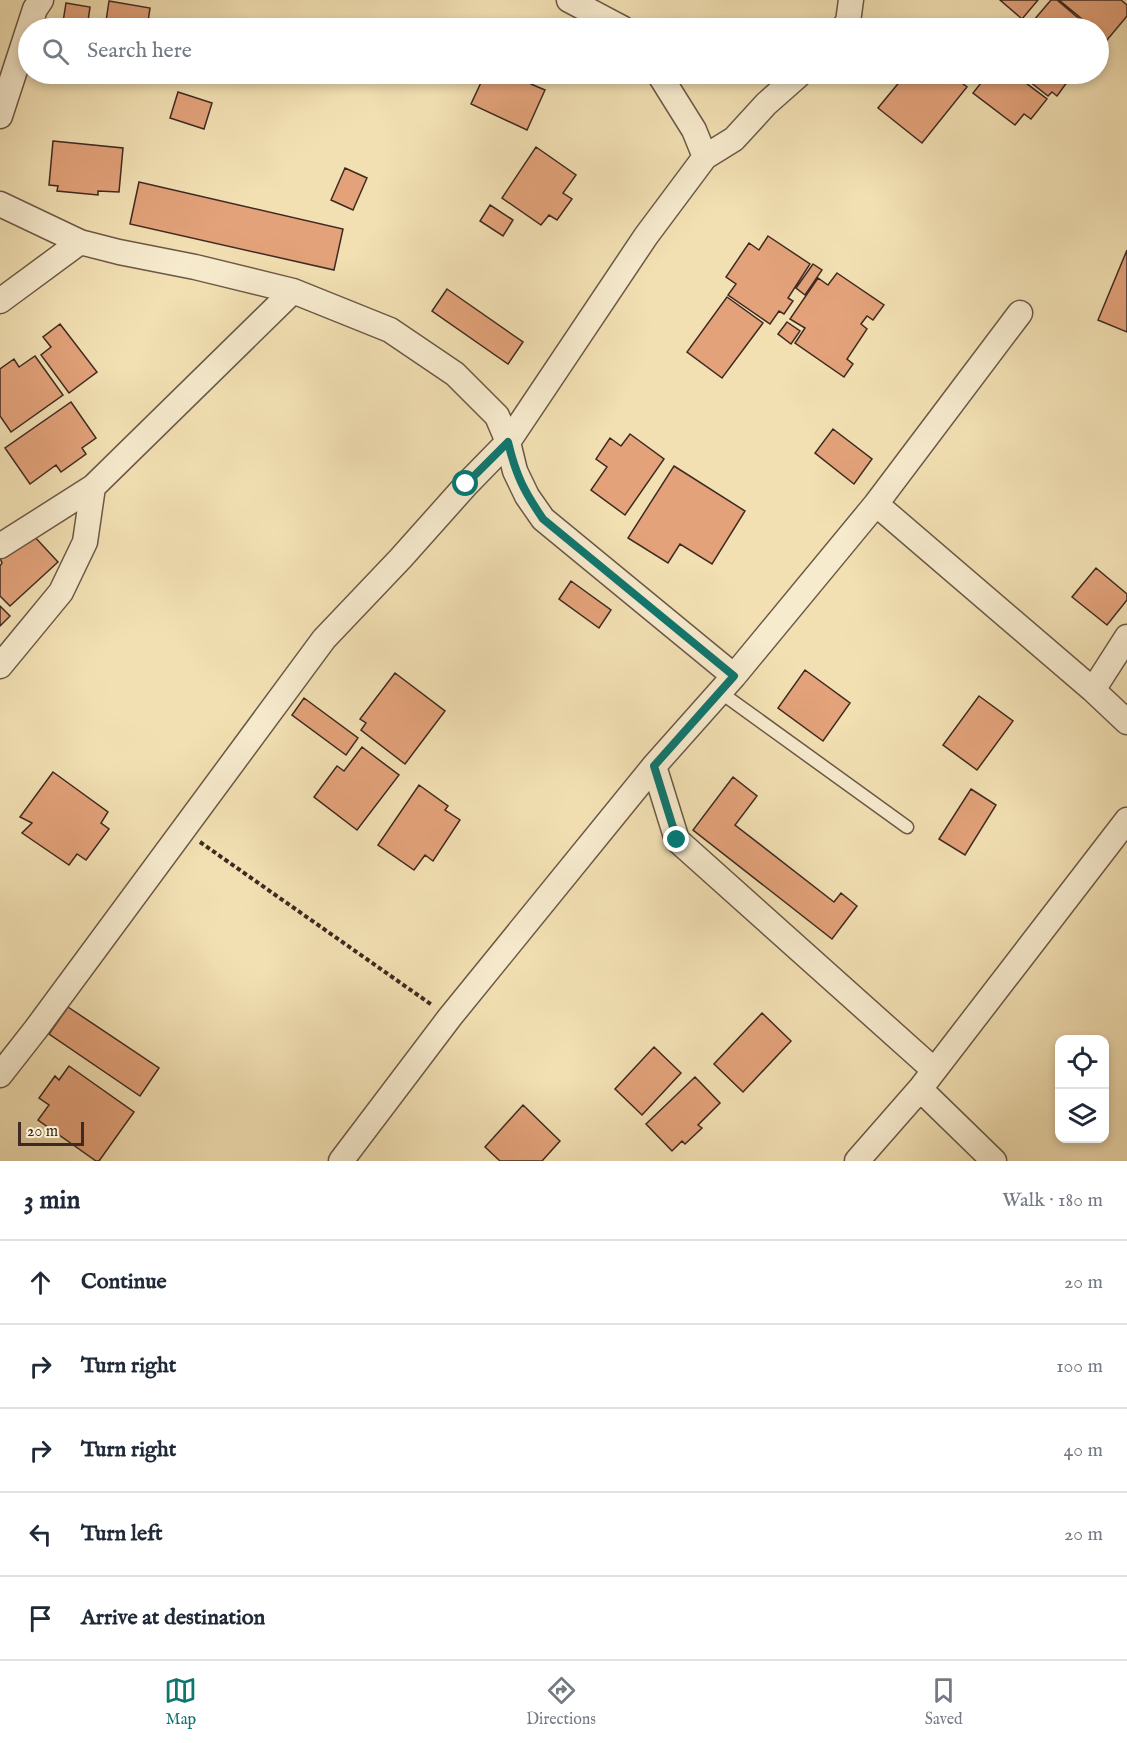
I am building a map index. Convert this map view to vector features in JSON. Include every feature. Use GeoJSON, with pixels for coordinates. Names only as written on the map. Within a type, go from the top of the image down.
{"type":"FeatureCollection","features":[{"type":"Feature","properties":{"kind":"street"},"geometry":{"type":"LineString","coordinates":[[32,18],[41,0]]}},
{"type":"Feature","properties":{"kind":"street"},"geometry":{"type":"LineString","coordinates":[[569,0],[603,18]]}},
{"type":"Feature","properties":{"kind":"street"},"geometry":{"type":"LineString","coordinates":[[849,18],[851,0]]}},
{"type":"Feature","properties":{"kind":"street"},"geometry":{"type":"LineString","coordinates":[[0,116],[18,61]]}},
{"type":"Feature","properties":{"kind":"street"},"geometry":{"type":"LineString","coordinates":[[665,84],[694,130],[705,157]]}},
{"type":"Feature","properties":{"kind":"street"},"geometry":{"type":"LineString","coordinates":[[0,1075],[324,639],[401,558],[466,484],[508,442],[646,236],[705,157],[734,139],[766,104],[789,84]]}},
{"type":"Feature","properties":{"kind":"street"},"geometry":{"type":"LineString","coordinates":[[0,204],[80,242],[293,291],[390,330],[455,374],[497,416],[508,442],[515,471],[527,496],[543,519],[727,684]]}},
{"type":"Feature","properties":{"kind":"street"},"geometry":{"type":"LineString","coordinates":[[0,301],[80,242]]}},
{"type":"Feature","properties":{"kind":"street"},"geometry":{"type":"LineString","coordinates":[[0,546],[93,488],[293,291]]}},
{"type":"Feature","properties":{"kind":"street"},"geometry":{"type":"LineString","coordinates":[[341,1161],[450,1017],[654,766],[727,684],[876,504],[1020,313]]}},
{"type":"Feature","properties":{"kind":"street"},"geometry":{"type":"LineString","coordinates":[[0,666],[61,592],[85,542],[93,488]]}},
{"type":"Feature","properties":{"kind":"street"},"geometry":{"type":"LineString","coordinates":[[876,504],[1093,690],[1127,722]]}},
{"type":"Feature","properties":{"kind":"street"},"geometry":{"type":"LineString","coordinates":[[1093,690],[1127,637]]}},
{"type":"Feature","properties":{"kind":"street"},"geometry":{"type":"LineString","coordinates":[[654,766],[677,840],[934,1070]]}},
{"type":"Feature","properties":{"kind":"street"},"geometry":{"type":"LineString","coordinates":[[857,1161],[920,1089],[1127,820]]}},
{"type":"Feature","properties":{"kind":"street"},"geometry":{"type":"LineString","coordinates":[[920,1089],[994,1161]]}},
{"type":"Feature","properties":{"kind":"lane"},"geometry":{"type":"LineString","coordinates":[[727,684],[907,827]]}},
{"type":"Feature","properties":{"kind":"path"},"geometry":{"type":"LineString","coordinates":[[183,831],[450,1017]]}},
{"type":"Feature","properties":{"kind":"building"},"geometry":{"type":"Polygon","coordinates":[[[1000,0],[1038,0],[1021,18],[1000,0]]]}},
{"type":"Feature","properties":{"kind":"building"},"geometry":{"type":"Polygon","coordinates":[[[1051,0],[1057,0],[1078,18],[1036,18],[1051,0]]]}},
{"type":"Feature","properties":{"kind":"building"},"geometry":{"type":"Polygon","coordinates":[[[1059,0],[1121,0],[1127,5],[1127,16],[1109,38],[1109,18],[1081,18],[1059,0]]]}},
{"type":"Feature","properties":{"kind":"building"},"geometry":{"type":"Polygon","coordinates":[[[109,1],[150,8],[148,18],[106,18],[109,1]]]}},
{"type":"Feature","properties":{"kind":"building"},"geometry":{"type":"Polygon","coordinates":[[[66,3],[90,7],[88,18],[64,18],[66,3]]]}},
{"type":"Feature","properties":{"kind":"building"},"geometry":{"type":"Polygon","coordinates":[[[480,84],[531,84],[545,90],[527,130],[471,104],[480,84]]]}},
{"type":"Feature","properties":{"kind":"building"},"geometry":{"type":"Polygon","coordinates":[[[898,84],[963,84],[967,87],[922,143],[878,108],[898,84]]]}},
{"type":"Feature","properties":{"kind":"building"},"geometry":{"type":"Polygon","coordinates":[[[980,84],[1027,84],[1047,99],[1031,119],[1024,114],[1015,125],[973,93],[980,84]]]}},
{"type":"Feature","properties":{"kind":"building"},"geometry":{"type":"Polygon","coordinates":[[[1033,84],[1066,84],[1057,96],[1052,92],[1048,96],[1033,84]]]}},
{"type":"Feature","properties":{"kind":"building"},"geometry":{"type":"Polygon","coordinates":[[[178,92],[212,103],[204,129],[170,118],[178,92]]]}},
{"type":"Feature","properties":{"kind":"building"},"geometry":{"type":"Polygon","coordinates":[[[53,141],[123,148],[119,192],[98,191],[98,195],[57,191],[58,186],[49,185],[53,141]]]}},
{"type":"Feature","properties":{"kind":"building"},"geometry":{"type":"Polygon","coordinates":[[[536,147],[576,175],[563,193],[572,199],[557,220],[549,215],[541,225],[502,198],[536,147]]]}},
{"type":"Feature","properties":{"kind":"building"},"geometry":{"type":"Polygon","coordinates":[[[345,168],[367,178],[353,210],[331,200],[345,168]]]}},
{"type":"Feature","properties":{"kind":"building"},"geometry":{"type":"Polygon","coordinates":[[[139,182],[343,229],[334,270],[130,224],[139,182]]]}},
{"type":"Feature","properties":{"kind":"building"},"geometry":{"type":"Polygon","coordinates":[[[490,205],[513,220],[503,236],[480,221],[490,205]]]}},
{"type":"Feature","properties":{"kind":"building"},"geometry":{"type":"Polygon","coordinates":[[[768,236],[810,264],[788,298],[793,301],[784,314],[779,311],[770,324],[728,295],[736,284],[726,277],[749,243],[759,250],[768,236]]]}},
{"type":"Feature","properties":{"kind":"building"},"geometry":{"type":"Polygon","coordinates":[[[1127,250],[1127,332],[1098,320],[1127,250]]]}},
{"type":"Feature","properties":{"kind":"building"},"geometry":{"type":"Polygon","coordinates":[[[813,264],[822,270],[805,295],[796,288],[813,264]]]}},
{"type":"Feature","properties":{"kind":"building"},"geometry":{"type":"Polygon","coordinates":[[[837,273],[884,305],[873,320],[867,316],[861,324],[867,329],[847,359],[853,364],[844,377],[795,343],[805,328],[790,319],[818,278],[828,285],[837,273]]]}},
{"type":"Feature","properties":{"kind":"building"},"geometry":{"type":"Polygon","coordinates":[[[447,289],[523,342],[508,364],[432,311],[447,289]]]}},
{"type":"Feature","properties":{"kind":"building"},"geometry":{"type":"Polygon","coordinates":[[[727,297],[763,323],[722,378],[687,352],[727,297]]]}},
{"type":"Feature","properties":{"kind":"building"},"geometry":{"type":"Polygon","coordinates":[[[787,322],[800,331],[791,344],[778,334],[787,322]]]}},
{"type":"Feature","properties":{"kind":"building"},"geometry":{"type":"Polygon","coordinates":[[[60,324],[97,372],[69,393],[41,355],[51,347],[43,337],[60,324]]]}},
{"type":"Feature","properties":{"kind":"building"},"geometry":{"type":"Polygon","coordinates":[[[35,356],[63,395],[11,432],[0,416],[0,369],[14,359],[19,367],[35,356]]]}},
{"type":"Feature","properties":{"kind":"building"},"geometry":{"type":"Polygon","coordinates":[[[71,402],[96,438],[82,448],[86,454],[61,472],[56,465],[30,484],[5,448],[71,402]]]}},
{"type":"Feature","properties":{"kind":"building"},"geometry":{"type":"Polygon","coordinates":[[[833,429],[872,459],[854,484],[815,453],[833,429]]]}},
{"type":"Feature","properties":{"kind":"building"},"geometry":{"type":"Polygon","coordinates":[[[630,434],[664,459],[625,515],[591,490],[607,467],[596,459],[610,438],[621,446],[630,434]]]}},
{"type":"Feature","properties":{"kind":"building"},"geometry":{"type":"Polygon","coordinates":[[[674,466],[745,511],[712,564],[680,544],[668,563],[628,538],[674,466]]]}},
{"type":"Feature","properties":{"kind":"building"},"geometry":{"type":"Polygon","coordinates":[[[33,535],[58,562],[10,606],[0,596],[0,566],[2,563],[0,558],[33,535]]]}},
{"type":"Feature","properties":{"kind":"building"},"geometry":{"type":"Polygon","coordinates":[[[1096,568],[1127,594],[1127,600],[1107,625],[1072,597],[1096,568]]]}},
{"type":"Feature","properties":{"kind":"building"},"geometry":{"type":"Polygon","coordinates":[[[571,581],[611,610],[599,628],[559,599],[571,581]]]}},
{"type":"Feature","properties":{"kind":"building"},"geometry":{"type":"Polygon","coordinates":[[[0,606],[10,616],[0,626],[0,606]]]}},
{"type":"Feature","properties":{"kind":"building"},"geometry":{"type":"Polygon","coordinates":[[[805,670],[850,703],[823,741],[778,708],[805,670]]]}},
{"type":"Feature","properties":{"kind":"building"},"geometry":{"type":"Polygon","coordinates":[[[395,673],[445,711],[405,764],[361,730],[366,723],[360,719],[395,673]]]}},
{"type":"Feature","properties":{"kind":"building"},"geometry":{"type":"Polygon","coordinates":[[[979,696],[1013,721],[977,770],[943,745],[979,696]]]}},
{"type":"Feature","properties":{"kind":"building"},"geometry":{"type":"Polygon","coordinates":[[[304,698],[358,738],[346,755],[292,715],[304,698]]]}},
{"type":"Feature","properties":{"kind":"building"},"geometry":{"type":"Polygon","coordinates":[[[362,747],[399,775],[357,830],[314,797],[337,766],[344,771],[362,747]]]}},
{"type":"Feature","properties":{"kind":"building"},"geometry":{"type":"Polygon","coordinates":[[[53,772],[108,812],[101,823],[109,829],[86,860],[77,854],[69,865],[22,833],[32,823],[20,817],[53,772]]]}},
{"type":"Feature","properties":{"kind":"building"},"geometry":{"type":"Polygon","coordinates":[[[733,777],[757,796],[735,825],[834,902],[841,893],[857,906],[832,939],[693,830],[733,777]]]}},
{"type":"Feature","properties":{"kind":"building"},"geometry":{"type":"Polygon","coordinates":[[[419,785],[448,806],[445,810],[460,820],[433,861],[425,855],[414,870],[378,845],[419,785]]]}},
{"type":"Feature","properties":{"kind":"building"},"geometry":{"type":"Polygon","coordinates":[[[971,789],[996,805],[965,855],[939,839],[971,789]]]}},
{"type":"Feature","properties":{"kind":"building"},"geometry":{"type":"Polygon","coordinates":[[[68,1007],[159,1068],[140,1096],[49,1034],[68,1007]]]}},
{"type":"Feature","properties":{"kind":"building"},"geometry":{"type":"Polygon","coordinates":[[[762,1013],[791,1041],[743,1092],[714,1064],[762,1013]]]}},
{"type":"Feature","properties":{"kind":"building"},"geometry":{"type":"Polygon","coordinates":[[[654,1047],[681,1073],[642,1115],[615,1089],[654,1047]]]}},
{"type":"Feature","properties":{"kind":"building"},"geometry":{"type":"Polygon","coordinates":[[[69,1066],[134,1112],[99,1161],[38,1120],[49,1105],[39,1098],[55,1076],[59,1080],[69,1066]]]}},
{"type":"Feature","properties":{"kind":"building"},"geometry":{"type":"Polygon","coordinates":[[[695,1077],[720,1103],[698,1125],[702,1128],[685,1144],[682,1141],[672,1151],[646,1124],[695,1077]]]}},
{"type":"Feature","properties":{"kind":"building"},"geometry":{"type":"Polygon","coordinates":[[[523,1105],[560,1141],[542,1161],[500,1161],[485,1147],[523,1105]]]}},
{"type":"Feature","properties":{"kind":"route"},"geometry":{"type":"LineString","coordinates":[[466,484],[508,442],[515,471],[527,496],[543,519],[734,676],[654,766],[677,840]]}}]}
